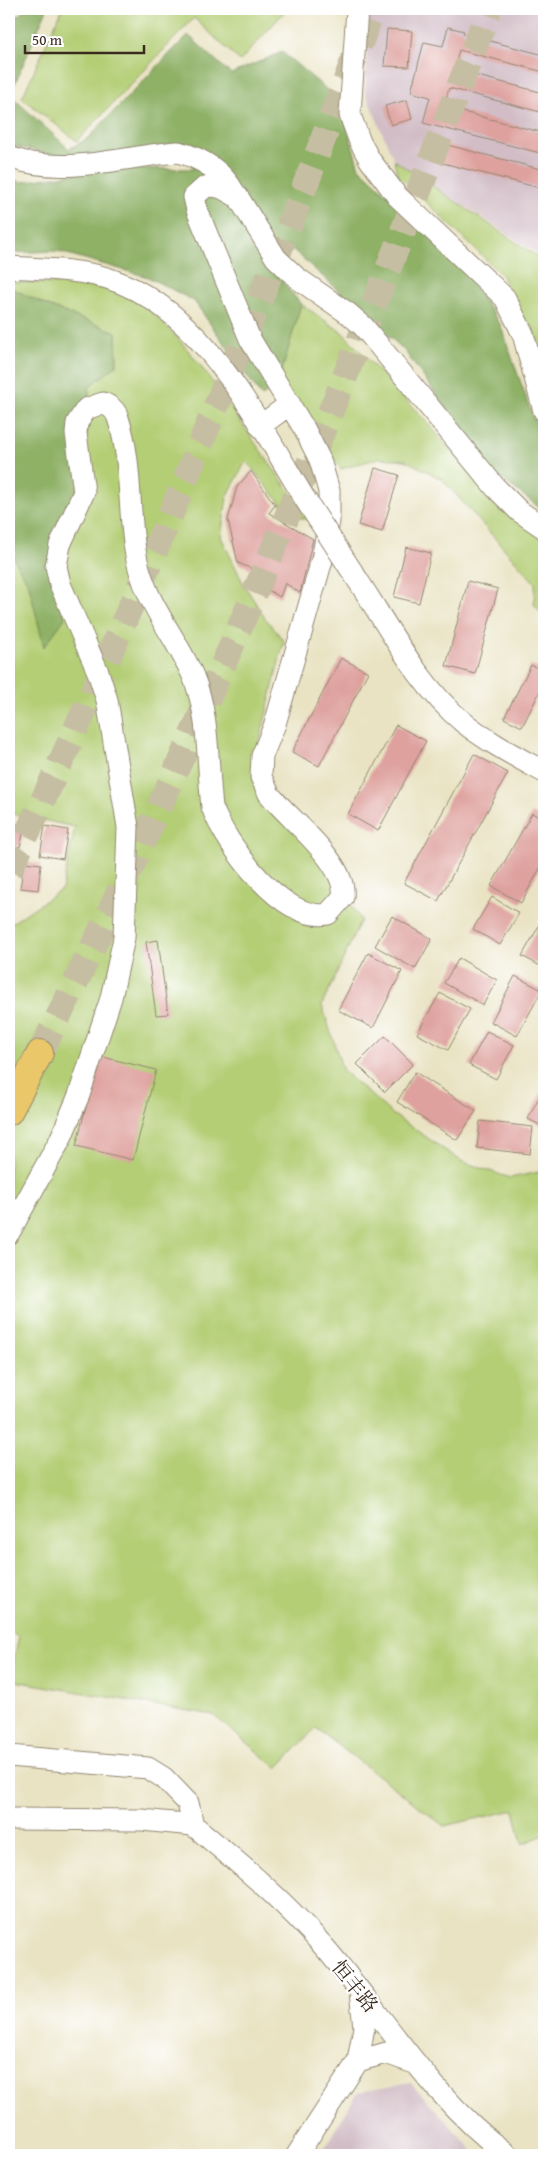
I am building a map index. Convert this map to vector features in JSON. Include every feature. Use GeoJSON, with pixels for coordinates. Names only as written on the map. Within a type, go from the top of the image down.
{"type":"FeatureCollection","features":[{"type":"Feature","properties":{"kind":"main road"},"geometry":{"type":"LineString","coordinates":[[9,1112],[40,1053]]}},
{"type":"Feature","properties":{"kind":"street"},"geometry":{"type":"LineString","coordinates":[[357,9],[349,106],[352,123],[360,142],[394,193],[505,298],[523,334],[544,411]]}},
{"type":"Feature","properties":{"kind":"street"},"geometry":{"type":"LineString","coordinates":[[9,156],[43,165],[75,165],[178,152],[192,156],[212,168],[228,181],[282,265],[363,326],[495,487],[519,511],[544,528]]}},
{"type":"Feature","properties":{"kind":"street"},"geometry":{"type":"LineString","coordinates":[[9,1233],[60,1140],[79,1095],[111,998],[124,938],[128,827],[107,700],[98,672],[70,610],[56,570],[60,545],[84,492],[76,427],[82,412],[90,406],[103,403],[118,418],[127,464],[135,552],[141,579],[154,608],[179,647],[199,693],[203,710],[212,807],[216,818],[235,850],[254,872],[273,892],[295,909],[312,916],[328,914],[343,898],[343,886],[333,865],[280,808],[263,784],[261,776],[262,756],[278,714],[322,560],[330,504],[326,478],[320,460],[290,404],[250,339],[194,201],[194,197],[200,189],[213,186],[238,197]]}},
{"type":"Feature","properties":{"kind":"street"},"geometry":{"type":"LineString","coordinates":[[9,267],[59,271],[105,278],[140,292],[164,306],[185,324],[216,360],[423,678],[449,709],[478,732],[544,772]]}},
{"type":"Feature","properties":{"kind":"street"},"geometry":{"type":"LineString","coordinates":[[260,426],[290,404]]}},
{"type":"Feature","properties":{"kind":"street"},"geometry":{"type":"LineString","coordinates":[[9,1756],[148,1768],[164,1778],[188,1803],[193,1825],[142,1820],[9,1819]]}},
{"type":"Feature","properties":{"kind":"street","name":"恒丰路"},"geometry":{"type":"LineString","coordinates":[[193,1825],[285,1904],[471,2127],[508,2155]]}},
{"type":"Feature","properties":{"kind":"street"},"geometry":{"type":"LineString","coordinates":[[297,2155],[358,2061],[364,2027],[360,1992]]}},
{"type":"Feature","properties":{"kind":"street"},"geometry":{"type":"LineString","coordinates":[[358,2061],[386,2053],[417,2064]]}},
{"type":"Feature","properties":{"kind":"shaded area"},"geometry":{"type":"Polygon","coordinates":[[[368,9],[544,9],[544,258],[394,160],[365,92],[368,9]]]}},
{"type":"Feature","properties":{"kind":"shaded area"},"geometry":{"type":"Polygon","coordinates":[[[411,2083],[477,2155],[320,2155],[358,2092],[411,2083]]]}},
{"type":"Feature","properties":{"kind":"green space"},"geometry":{"type":"Polygon","coordinates":[[[27,9],[47,9],[10,95],[69,149],[88,138],[188,35],[231,74],[282,52],[339,100],[359,168],[452,254],[500,324],[544,448],[544,511],[493,472],[403,349],[289,246],[254,248],[301,304],[279,381],[262,397],[194,301],[148,277],[57,251],[9,253],[9,179],[22,182],[111,168],[194,169],[178,146],[71,158],[9,145],[9,22],[27,9]]]}},
{"type":"Feature","properties":{"kind":"green space"},"geometry":{"type":"Polygon","coordinates":[[[62,9],[287,9],[240,61],[194,18],[77,141],[22,98],[62,9]]]}},
{"type":"Feature","properties":{"kind":"green space"},"geometry":{"type":"Polygon","coordinates":[[[394,160],[544,261],[544,361],[501,274],[397,174],[394,160]]]}},
{"type":"Feature","properties":{"kind":"green space"},"geometry":{"type":"Polygon","coordinates":[[[9,282],[81,285],[109,290],[139,303],[156,316],[204,370],[310,520],[290,515],[246,461],[227,497],[221,537],[243,583],[265,618],[284,641],[254,764],[254,782],[269,811],[297,835],[323,863],[361,920],[322,1005],[343,1071],[391,1113],[461,1161],[510,1178],[544,1171],[544,1835],[522,1844],[514,1810],[444,1826],[316,1728],[277,1768],[213,1715],[9,1680],[19,1637],[9,1630],[9,925],[62,889],[75,827],[9,813],[9,550],[29,585],[44,646],[48,562],[85,468],[89,387],[117,365],[116,332],[48,306],[9,287],[9,282]]]}},
{"type":"Feature","properties":{"kind":"green space"},"geometry":{"type":"Polygon","coordinates":[[[9,287],[48,306],[116,332],[117,365],[89,387],[85,468],[48,562],[65,618],[44,647],[29,585],[9,550],[9,287]]]}},
{"type":"Feature","properties":{"kind":"green space"},"geometry":{"type":"Polygon","coordinates":[[[301,304],[343,333],[432,428],[494,501],[544,538],[544,617],[534,604],[535,583],[442,479],[405,460],[379,458],[341,469],[279,381],[301,304]]]}},
{"type":"Feature","properties":{"kind":"building"},"geometry":{"type":"Polygon","coordinates":[[[448,27],[464,31],[463,34],[544,55],[544,72],[459,50],[454,70],[544,93],[544,113],[449,88],[444,107],[544,133],[544,154],[423,123],[430,97],[411,92],[424,42],[443,46],[448,27]]]}},
{"type":"Feature","properties":{"kind":"building"},"geometry":{"type":"Polygon","coordinates":[[[387,29],[412,31],[409,67],[384,66],[387,29]]]}},
{"type":"Feature","properties":{"kind":"building"},"geometry":{"type":"Polygon","coordinates":[[[407,100],[412,119],[391,125],[385,106],[407,100]]]}},
{"type":"Feature","properties":{"kind":"building"},"geometry":{"type":"Polygon","coordinates":[[[436,142],[544,170],[544,189],[431,160],[436,142]]]}},
{"type":"Feature","properties":{"kind":"building"},"geometry":{"type":"Polygon","coordinates":[[[375,468],[399,475],[382,532],[358,525],[375,468]]]}},
{"type":"Feature","properties":{"kind":"building"},"geometry":{"type":"Polygon","coordinates":[[[251,471],[275,505],[269,513],[313,539],[300,593],[285,583],[280,597],[258,584],[262,573],[238,563],[228,520],[237,487],[251,471]]]}},
{"type":"Feature","properties":{"kind":"building"},"geometry":{"type":"Polygon","coordinates":[[[406,547],[431,553],[419,603],[394,597],[406,547]]]}},
{"type":"Feature","properties":{"kind":"building"},"geometry":{"type":"Polygon","coordinates":[[[468,581],[498,589],[475,674],[446,666],[468,581]]]}},
{"type":"Feature","properties":{"kind":"building"},"geometry":{"type":"Polygon","coordinates":[[[341,658],[368,672],[319,766],[292,752],[341,658]]]}},
{"type":"Feature","properties":{"kind":"building"},"geometry":{"type":"Polygon","coordinates":[[[531,665],[544,671],[544,683],[522,727],[504,718],[531,665]]]}},
{"type":"Feature","properties":{"kind":"building"},"geometry":{"type":"Polygon","coordinates":[[[396,725],[426,741],[378,831],[348,814],[396,725]]]}},
{"type":"Feature","properties":{"kind":"building"},"geometry":{"type":"Polygon","coordinates":[[[474,754],[508,773],[438,901],[404,883],[474,754]]]}},
{"type":"Feature","properties":{"kind":"building"},"geometry":{"type":"Polygon","coordinates":[[[532,813],[544,820],[544,861],[521,903],[491,886],[532,813]]]}},
{"type":"Feature","properties":{"kind":"building"},"geometry":{"type":"Polygon","coordinates":[[[9,823],[25,826],[20,847],[9,845],[9,823]]]}},
{"type":"Feature","properties":{"kind":"building"},"geometry":{"type":"Polygon","coordinates":[[[45,826],[68,830],[63,859],[40,855],[45,826]]]}},
{"type":"Feature","properties":{"kind":"building"},"geometry":{"type":"Polygon","coordinates":[[[24,862],[41,864],[38,890],[20,888],[24,862]]]}},
{"type":"Feature","properties":{"kind":"building"},"geometry":{"type":"Polygon","coordinates":[[[492,897],[519,913],[500,945],[473,929],[492,897]]]}},
{"type":"Feature","properties":{"kind":"building"},"geometry":{"type":"Polygon","coordinates":[[[392,916],[432,939],[415,969],[375,946],[392,916]]]}},
{"type":"Feature","properties":{"kind":"building"},"geometry":{"type":"Polygon","coordinates":[[[544,917],[544,968],[522,956],[544,917]]]}},
{"type":"Feature","properties":{"kind":"building"},"geometry":{"type":"Polygon","coordinates":[[[158,940],[168,1014],[156,1015],[146,942],[158,940]]]}},
{"type":"Feature","properties":{"kind":"building"},"geometry":{"type":"Polygon","coordinates":[[[368,953],[402,971],[373,1028],[338,1010],[368,953]]]}},
{"type":"Feature","properties":{"kind":"building"},"geometry":{"type":"Polygon","coordinates":[[[459,958],[497,980],[483,1005],[444,983],[459,958]]]}},
{"type":"Feature","properties":{"kind":"building"},"geometry":{"type":"Polygon","coordinates":[[[515,976],[542,990],[517,1036],[491,1022],[515,976]]]}},
{"type":"Feature","properties":{"kind":"building"},"geometry":{"type":"Polygon","coordinates":[[[440,993],[470,1009],[448,1050],[417,1034],[440,993]]]}},
{"type":"Feature","properties":{"kind":"building"},"geometry":{"type":"Polygon","coordinates":[[[487,1031],[514,1045],[496,1079],[469,1065],[487,1031]]]}},
{"type":"Feature","properties":{"kind":"building"},"geometry":{"type":"Polygon","coordinates":[[[385,1036],[413,1064],[385,1092],[357,1064],[385,1036]]]}},
{"type":"Feature","properties":{"kind":"building"},"geometry":{"type":"Polygon","coordinates":[[[99,1056],[156,1070],[133,1160],[76,1146],[99,1056]]]}},
{"type":"Feature","properties":{"kind":"building"},"geometry":{"type":"Polygon","coordinates":[[[415,1072],[476,1111],[457,1140],[397,1102],[415,1072]]]}},
{"type":"Feature","properties":{"kind":"building"},"geometry":{"type":"Polygon","coordinates":[[[544,1087],[544,1127],[528,1119],[544,1087]]]}},
{"type":"Feature","properties":{"kind":"building"},"geometry":{"type":"Polygon","coordinates":[[[480,1121],[533,1127],[530,1154],[477,1148],[480,1121]]]}},
{"type":"Feature","properties":{"kind":"tunnel"},"geometry":{"type":"LineString","coordinates":[[9,871],[92,693],[201,442],[289,226],[373,9]]}},
{"type":"Feature","properties":{"kind":"tunnel"},"geometry":{"type":"LineString","coordinates":[[40,1053],[164,797],[278,537],[386,274],[489,9]]}}]}
